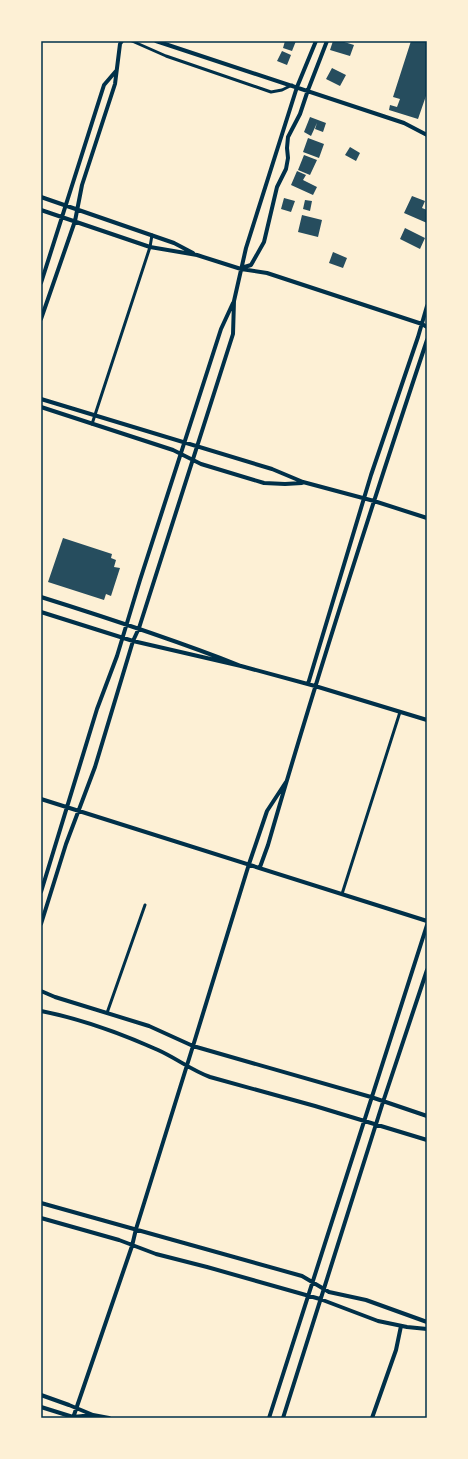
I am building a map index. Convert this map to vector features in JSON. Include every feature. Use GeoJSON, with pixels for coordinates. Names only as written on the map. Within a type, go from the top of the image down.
{"type":"FeatureCollection","features":[{"type":"Feature","properties":{"kind":"street"},"geometry":{"type":"LineString","coordinates":[[156,41],[404,123],[427,135]]}},
{"type":"Feature","properties":{"kind":"street"},"geometry":{"type":"LineString","coordinates":[[41,924],[66,844],[95,767],[133,641],[139,628],[233,334],[234,301],[246,248],[297,87],[316,41]]}},
{"type":"Feature","properties":{"kind":"street"},"geometry":{"type":"LineString","coordinates":[[241,269],[251,265],[264,242],[277,187],[286,169],[288,158],[288,137],[300,114],[328,41]]}},
{"type":"Feature","properties":{"kind":"street"},"geometry":{"type":"LineString","coordinates":[[41,319],[74,221],[82,185],[115,84],[120,42]]}},
{"type":"Feature","properties":{"kind":"street"},"geometry":{"type":"LineString","coordinates":[[41,283],[104,85],[116,71]]}},
{"type":"Feature","properties":{"kind":"street"},"geometry":{"type":"LineString","coordinates":[[41,197],[174,243],[197,256]]}},
{"type":"Feature","properties":{"kind":"street"},"geometry":{"type":"LineString","coordinates":[[41,210],[150,247],[197,256],[241,269],[268,273],[422,324],[427,327]]}},
{"type":"Feature","properties":{"kind":"street"},"geometry":{"type":"LineString","coordinates":[[41,892],[98,709],[123,638],[221,328],[234,301]]}},
{"type":"Feature","properties":{"kind":"street"},"geometry":{"type":"LineString","coordinates":[[308,684],[365,498],[427,306]]}},
{"type":"Feature","properties":{"kind":"street"},"geometry":{"type":"LineString","coordinates":[[260,867],[315,686],[427,340]]}},
{"type":"Feature","properties":{"kind":"street"},"geometry":{"type":"LineString","coordinates":[[41,399],[197,445],[272,469],[303,482],[365,498],[427,518]]}},
{"type":"Feature","properties":{"kind":"street"},"geometry":{"type":"LineString","coordinates":[[41,407],[173,450],[192,461],[264,483],[285,484],[303,482]]}},
{"type":"Feature","properties":{"kind":"street"},"geometry":{"type":"LineString","coordinates":[[41,597],[139,628],[241,666]]}},
{"type":"Feature","properties":{"kind":"street"},"geometry":{"type":"LineString","coordinates":[[41,612],[133,641],[241,666],[308,684],[427,720]]}},
{"type":"Feature","properties":{"kind":"street"},"geometry":{"type":"LineString","coordinates":[[73,1418],[132,1246],[249,864],[267,811],[286,782]]}},
{"type":"Feature","properties":{"kind":"street"},"geometry":{"type":"LineString","coordinates":[[41,799],[427,920]]}},
{"type":"Feature","properties":{"kind":"street"},"geometry":{"type":"LineString","coordinates":[[268,1418],[427,925]]}},
{"type":"Feature","properties":{"kind":"street"},"geometry":{"type":"LineString","coordinates":[[283,1418],[323,1288],[427,970]]}},
{"type":"Feature","properties":{"kind":"street"},"geometry":{"type":"LineString","coordinates":[[41,991],[149,1026],[193,1046],[371,1097],[427,1116]]}},
{"type":"Feature","properties":{"kind":"street"},"geometry":{"type":"LineString","coordinates":[[41,1011],[84,1021],[100,1027],[158,1050],[195,1071],[427,1140]]}},
{"type":"Feature","properties":{"kind":"street"},"geometry":{"type":"LineString","coordinates":[[41,1202],[302,1276],[329,1292],[366,1300],[427,1322]]}},
{"type":"Feature","properties":{"kind":"street"},"geometry":{"type":"LineString","coordinates":[[41,1218],[119,1240],[156,1254],[208,1267],[320,1299],[378,1320],[401,1326],[427,1330]]}},
{"type":"Feature","properties":{"kind":"street"},"geometry":{"type":"LineString","coordinates":[[372,1418],[396,1350],[401,1326]]}},
{"type":"Feature","properties":{"kind":"street"},"geometry":{"type":"LineString","coordinates":[[41,1395],[93,1415],[109,1418]]}},
{"type":"Feature","properties":{"kind":"street"},"geometry":{"type":"LineString","coordinates":[[41,1407],[73,1418],[93,1415]]}},
{"type":"Feature","properties":{"kind":"lane"},"geometry":{"type":"LineString","coordinates":[[132,41],[166,56],[271,92],[282,90],[292,85]]}},
{"type":"Feature","properties":{"kind":"lane"},"geometry":{"type":"LineString","coordinates":[[92,424],[150,247],[152,235]]}},
{"type":"Feature","properties":{"kind":"lane"},"geometry":{"type":"LineString","coordinates":[[342,894],[400,712]]}},
{"type":"Feature","properties":{"kind":"lane"},"geometry":{"type":"LineString","coordinates":[[107,1013],[145,905]]}},
{"type":"Feature","properties":{"kind":"building"},"geometry":{"type":"Polygon","coordinates":[[[285,41],[296,41],[292,51],[283,48],[285,41]]]}},
{"type":"Feature","properties":{"kind":"building"},"geometry":{"type":"Polygon","coordinates":[[[333,41],[341,41],[354,45],[350,56],[330,50],[333,41]]]}},
{"type":"Feature","properties":{"kind":"building"},"geometry":{"type":"Polygon","coordinates":[[[411,41],[427,41],[427,93],[418,119],[389,110],[390,105],[397,107],[400,99],[393,97],[411,41]]]}},
{"type":"Feature","properties":{"kind":"building"},"geometry":{"type":"Polygon","coordinates":[[[282,51],[291,55],[287,65],[277,61],[282,51]]]}},
{"type":"Feature","properties":{"kind":"building"},"geometry":{"type":"Polygon","coordinates":[[[332,68],[346,75],[340,86],[326,79],[332,68]]]}},
{"type":"Feature","properties":{"kind":"building"},"geometry":{"type":"Polygon","coordinates":[[[310,117],[326,123],[323,132],[315,129],[317,123],[311,136],[304,132],[310,117]]]}},
{"type":"Feature","properties":{"kind":"building"},"geometry":{"type":"Polygon","coordinates":[[[308,138],[324,144],[319,158],[303,152],[308,138]]]}},
{"type":"Feature","properties":{"kind":"building"},"geometry":{"type":"Polygon","coordinates":[[[350,147],[360,153],[356,161],[345,155],[350,147]]]}},
{"type":"Feature","properties":{"kind":"building"},"geometry":{"type":"Polygon","coordinates":[[[304,155],[317,160],[310,175],[298,170],[304,155]]]}},
{"type":"Feature","properties":{"kind":"building"},"geometry":{"type":"Polygon","coordinates":[[[297,171],[306,175],[303,180],[317,187],[313,195],[291,185],[297,171]]]}},
{"type":"Feature","properties":{"kind":"building"},"geometry":{"type":"Polygon","coordinates":[[[412,196],[425,201],[422,208],[427,210],[427,223],[404,213],[412,196]]]}},
{"type":"Feature","properties":{"kind":"building"},"geometry":{"type":"Polygon","coordinates":[[[284,198],[295,201],[291,212],[281,209],[284,198]]]}},
{"type":"Feature","properties":{"kind":"building"},"geometry":{"type":"Polygon","coordinates":[[[305,200],[312,201],[310,211],[303,209],[305,200]]]}},
{"type":"Feature","properties":{"kind":"building"},"geometry":{"type":"Polygon","coordinates":[[[302,215],[322,220],[318,237],[298,232],[302,215]]]}},
{"type":"Feature","properties":{"kind":"building"},"geometry":{"type":"Polygon","coordinates":[[[405,228],[425,238],[420,249],[400,239],[405,228]]]}},
{"type":"Feature","properties":{"kind":"building"},"geometry":{"type":"Polygon","coordinates":[[[333,252],[347,258],[343,268],[329,263],[333,252]]]}},
{"type":"Feature","properties":{"kind":"building"},"geometry":{"type":"Polygon","coordinates":[[[63,538],[112,554],[111,558],[116,560],[114,567],[120,568],[111,596],[106,594],[104,600],[48,582],[63,538]]]}}]}
